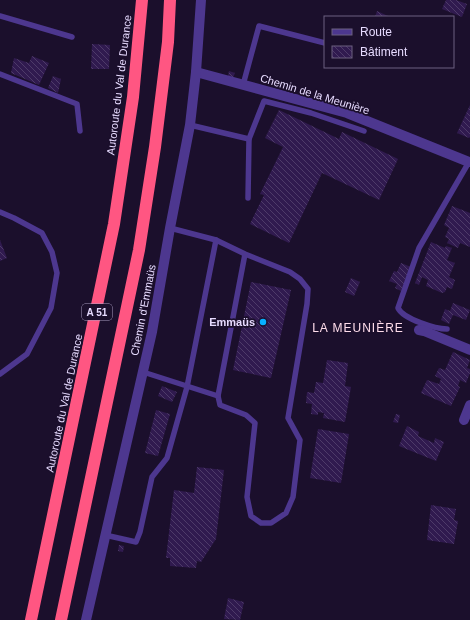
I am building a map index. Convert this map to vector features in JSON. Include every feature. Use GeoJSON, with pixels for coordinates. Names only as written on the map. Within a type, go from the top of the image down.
{"type":"FeatureCollection","features":[{"type":"Feature","properties":{"kind":"highway","name":"Autoroute du Val de Durance"},"geometry":{"type":"LineString","coordinates":[[31,620],[114,224],[133,97],[142,0]]}},
{"type":"Feature","properties":{"kind":"highway","name":"A 51"},"geometry":{"type":"LineString","coordinates":[[61,620],[139,250],[155,147],[168,42],[170,0]]}},
{"type":"Feature","properties":{"kind":"street","name":"Chemin d'Emmaüs"},"geometry":{"type":"LineString","coordinates":[[86,620],[152,332],[190,125],[196,72],[201,0]]}},
{"type":"Feature","properties":{"kind":"street","name":"Chemin de la Meunière"},"geometry":{"type":"LineString","coordinates":[[196,72],[347,113],[469,162]]}},
{"type":"Feature","properties":{"kind":"street"},"geometry":{"type":"LineString","coordinates":[[419,330],[470,350]]}},
{"type":"Feature","properties":{"kind":"street"},"geometry":{"type":"LineString","coordinates":[[464,420],[470,405]]}},
{"type":"Feature","properties":{"kind":"lane"},"geometry":{"type":"LineString","coordinates":[[0,16],[72,37]]}},
{"type":"Feature","properties":{"kind":"lane"},"geometry":{"type":"LineString","coordinates":[[243,85],[259,26],[324,43]]}},
{"type":"Feature","properties":{"kind":"lane"},"geometry":{"type":"LineString","coordinates":[[0,74],[77,104],[80,131]]}},
{"type":"Feature","properties":{"kind":"lane"},"geometry":{"type":"LineString","coordinates":[[248,198],[249,139],[264,101],[364,131]]}},
{"type":"Feature","properties":{"kind":"lane"},"geometry":{"type":"LineString","coordinates":[[190,125],[249,139]]}},
{"type":"Feature","properties":{"kind":"lane"},"geometry":{"type":"LineString","coordinates":[[447,329],[440,329],[404,316],[398,308],[419,248],[469,162]]}},
{"type":"Feature","properties":{"kind":"lane"},"geometry":{"type":"LineString","coordinates":[[0,212],[42,233],[52,252],[57,272],[51,308],[27,354],[0,374]]}},
{"type":"Feature","properties":{"kind":"lane"},"geometry":{"type":"LineString","coordinates":[[170,228],[216,240],[245,254],[290,272],[300,279],[308,289],[307,304],[288,418],[300,440],[293,497],[286,512],[270,523],[261,523],[251,516],[247,497],[255,423],[246,415],[220,405],[218,396],[245,254]]}},
{"type":"Feature","properties":{"kind":"lane"},"geometry":{"type":"LineString","coordinates":[[106,535],[136,542],[140,532],[152,477],[167,458],[187,387],[216,240]]}},
{"type":"Feature","properties":{"kind":"lane"},"geometry":{"type":"LineString","coordinates":[[143,372],[218,396]]}},
{"type":"Feature","properties":{"kind":"building"},"geometry":{"type":"Polygon","coordinates":[[[446,0],[456,0],[467,4],[462,17],[442,9],[446,0]]]}},
{"type":"Feature","properties":{"kind":"building"},"geometry":{"type":"Polygon","coordinates":[[[377,11],[388,16],[375,16],[377,11]]]}},
{"type":"Feature","properties":{"kind":"building"},"geometry":{"type":"Polygon","coordinates":[[[92,44],[110,45],[109,69],[91,69],[92,44]]]}},
{"type":"Feature","properties":{"kind":"building"},"geometry":{"type":"Polygon","coordinates":[[[32,56],[49,63],[39,85],[11,73],[14,58],[29,63],[32,56]]]}},
{"type":"Feature","properties":{"kind":"building"},"geometry":{"type":"Polygon","coordinates":[[[229,71],[235,73],[233,78],[228,76],[229,71]]]}},
{"type":"Feature","properties":{"kind":"building"},"geometry":{"type":"Polygon","coordinates":[[[53,76],[61,79],[58,93],[48,88],[53,76]]]}},
{"type":"Feature","properties":{"kind":"building"},"geometry":{"type":"Polygon","coordinates":[[[470,105],[470,137],[469,138],[457,133],[470,105]]]}},
{"type":"Feature","properties":{"kind":"building"},"geometry":{"type":"Polygon","coordinates":[[[279,110],[339,139],[342,132],[398,159],[379,200],[322,173],[289,243],[250,224],[264,195],[260,194],[283,147],[265,138],[279,110]]]}},
{"type":"Feature","properties":{"kind":"building"},"geometry":{"type":"Polygon","coordinates":[[[452,206],[470,213],[470,247],[460,243],[458,248],[447,243],[449,239],[445,237],[449,228],[444,225],[452,206]]]}},
{"type":"Feature","properties":{"kind":"building"},"geometry":{"type":"Polygon","coordinates":[[[0,240],[7,258],[0,261],[0,240]]]}},
{"type":"Feature","properties":{"kind":"building"},"geometry":{"type":"Polygon","coordinates":[[[431,242],[445,248],[446,246],[452,248],[447,260],[455,263],[449,277],[455,280],[452,289],[447,287],[445,292],[442,293],[426,286],[428,280],[422,277],[419,285],[415,283],[431,242]]]}},
{"type":"Feature","properties":{"kind":"building"},"geometry":{"type":"Polygon","coordinates":[[[401,263],[411,267],[401,291],[395,288],[397,284],[389,281],[394,271],[397,272],[401,263]]]}},
{"type":"Feature","properties":{"kind":"building"},"geometry":{"type":"Polygon","coordinates":[[[351,278],[360,282],[354,296],[345,292],[351,278]]]}},
{"type":"Feature","properties":{"kind":"building","name":"Emmaüs"},"geometry":{"type":"Polygon","coordinates":[[[251,282],[291,290],[271,378],[233,370],[251,282]]]}},
{"type":"Feature","properties":{"kind":"building"},"geometry":{"type":"Polygon","coordinates":[[[453,303],[470,310],[466,320],[453,315],[449,324],[441,320],[445,309],[450,311],[453,303]]]}},
{"type":"Feature","properties":{"kind":"building"},"geometry":{"type":"Polygon","coordinates":[[[453,352],[470,360],[467,368],[470,369],[470,373],[466,383],[460,380],[458,386],[460,387],[451,406],[421,393],[427,380],[439,384],[441,379],[435,376],[439,368],[445,370],[453,352]]]}},
{"type":"Feature","properties":{"kind":"building"},"geometry":{"type":"Polygon","coordinates":[[[327,360],[348,363],[345,386],[351,387],[345,422],[323,418],[324,413],[318,412],[318,415],[311,414],[312,404],[306,403],[307,392],[314,393],[316,382],[323,383],[327,360]]]}},
{"type":"Feature","properties":{"kind":"building"},"geometry":{"type":"Polygon","coordinates":[[[162,386],[177,392],[172,402],[158,396],[162,386]]]}},
{"type":"Feature","properties":{"kind":"building"},"geometry":{"type":"Polygon","coordinates":[[[156,410],[170,414],[158,456],[145,453],[156,410]]]}},
{"type":"Feature","properties":{"kind":"building"},"geometry":{"type":"Polygon","coordinates":[[[396,414],[400,415],[398,423],[393,422],[396,414]]]}},
{"type":"Feature","properties":{"kind":"building"},"geometry":{"type":"Polygon","coordinates":[[[407,426],[419,432],[418,436],[434,443],[435,438],[444,442],[436,461],[399,446],[407,426]]]}},
{"type":"Feature","properties":{"kind":"building"},"geometry":{"type":"Polygon","coordinates":[[[318,429],[349,434],[341,483],[310,478],[318,429]]]}},
{"type":"Feature","properties":{"kind":"building"},"geometry":{"type":"Polygon","coordinates":[[[197,467],[224,470],[216,539],[201,562],[197,561],[196,568],[170,566],[170,558],[166,558],[174,490],[194,493],[197,467]]]}},
{"type":"Feature","properties":{"kind":"building"},"geometry":{"type":"Polygon","coordinates":[[[431,505],[456,509],[454,520],[458,521],[454,544],[427,540],[431,505]]]}},
{"type":"Feature","properties":{"kind":"building"},"geometry":{"type":"Polygon","coordinates":[[[119,545],[124,546],[123,552],[118,551],[119,545]]]}},
{"type":"Feature","properties":{"kind":"building"},"geometry":{"type":"Polygon","coordinates":[[[228,598],[244,602],[240,620],[224,619],[228,598]]]}},
{"type":"Feature","properties":{"kind":"place","name":"Emmaüs"},"geometry":{"type":"Point","coordinates":[263,322]}},
{"type":"Feature","properties":{"kind":"district","name":"LA MEUNIÈRE"},"geometry":{"type":"Point","coordinates":[358,328]}}]}
